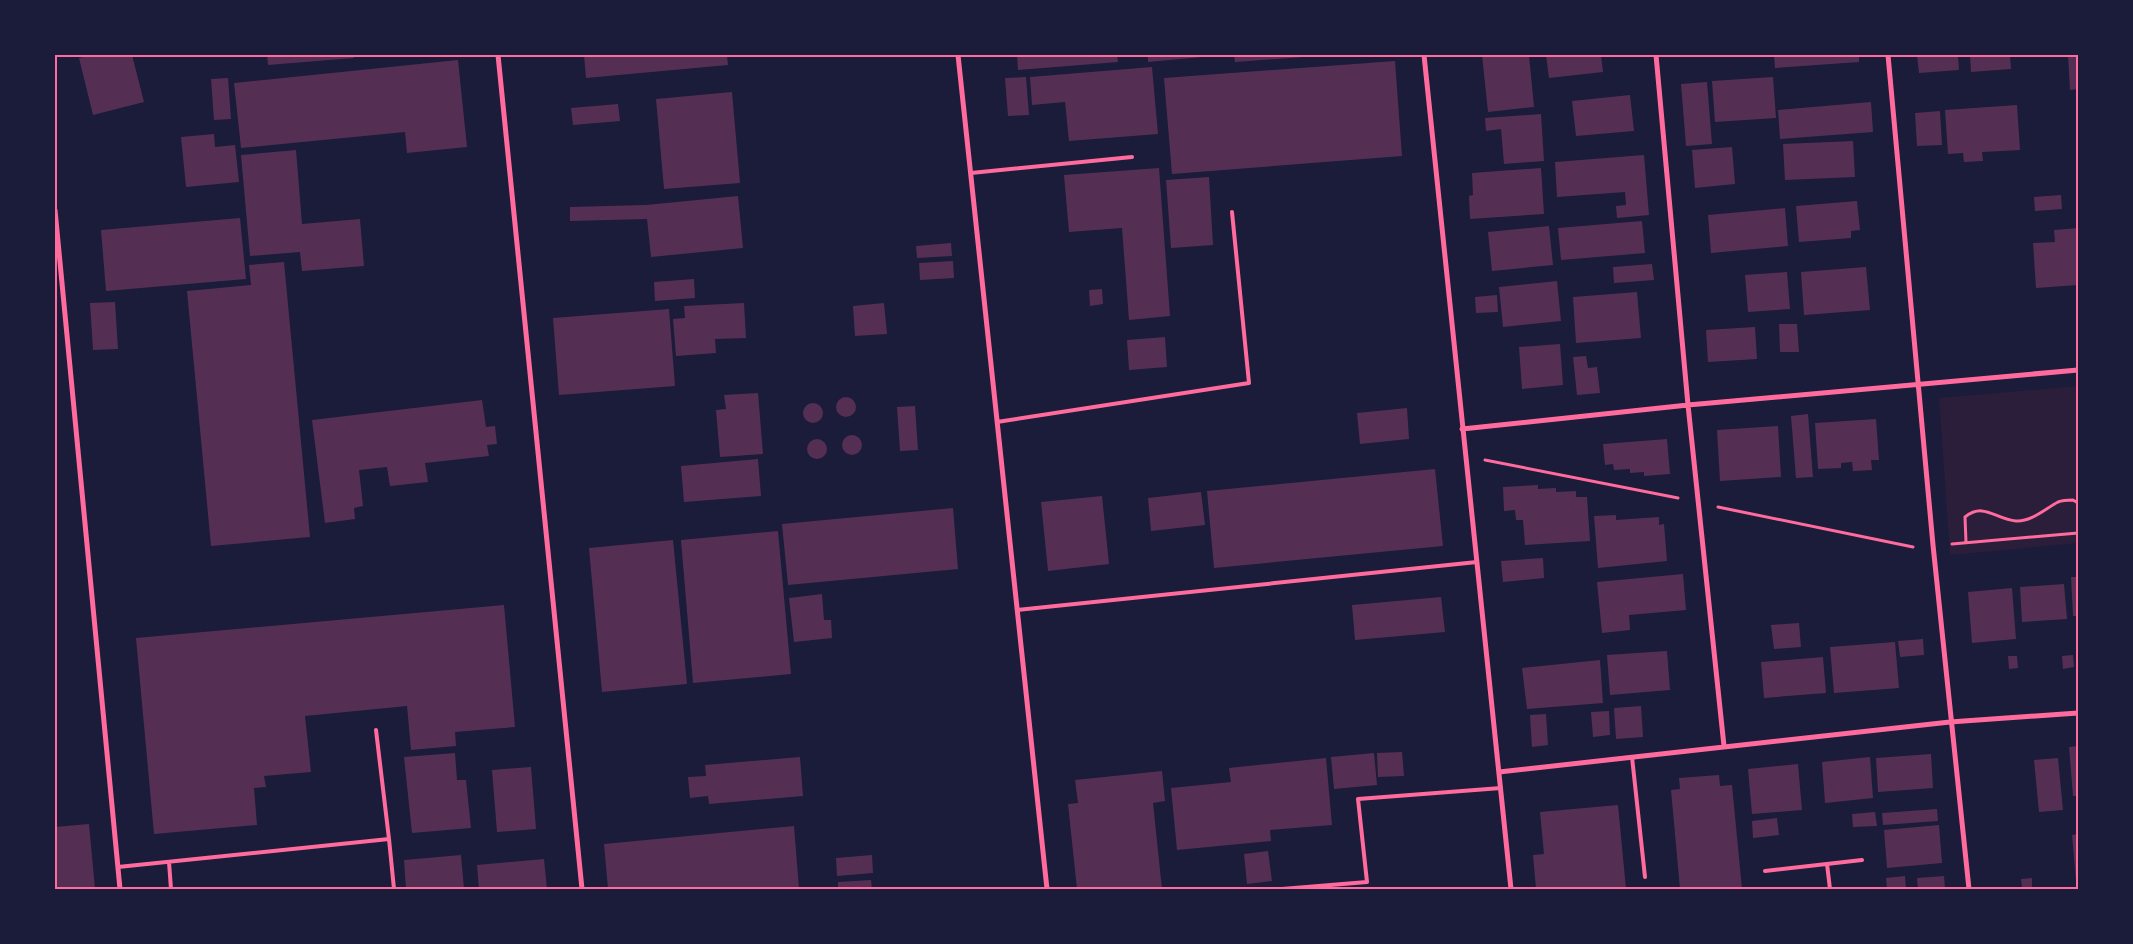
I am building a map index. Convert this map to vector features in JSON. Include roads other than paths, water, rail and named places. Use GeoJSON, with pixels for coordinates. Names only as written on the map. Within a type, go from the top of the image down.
{"type":"FeatureCollection","features":[{"type":"Feature","properties":{"kind":"street"},"geometry":{"type":"LineString","coordinates":[[498,55],[582,889]]}},
{"type":"Feature","properties":{"kind":"street"},"geometry":{"type":"LineString","coordinates":[[958,55],[1047,889]]}},
{"type":"Feature","properties":{"kind":"street"},"geometry":{"type":"LineString","coordinates":[[1424,55],[1511,889]]}},
{"type":"Feature","properties":{"kind":"street"},"geometry":{"type":"LineString","coordinates":[[1656,55],[1688,405],[1724,746]]}},
{"type":"Feature","properties":{"kind":"street"},"geometry":{"type":"LineString","coordinates":[[1888,55],[1933,545],[1968,889]]}},
{"type":"Feature","properties":{"kind":"street"},"geometry":{"type":"LineString","coordinates":[[55,210],[120,889]]}},
{"type":"Feature","properties":{"kind":"street"},"geometry":{"type":"LineString","coordinates":[[1462,429],[1688,405],[2078,370]]}},
{"type":"Feature","properties":{"kind":"street"},"geometry":{"type":"LineString","coordinates":[[1499,772],[1950,722],[2078,713]]}},
{"type":"Feature","properties":{"kind":"lane"},"geometry":{"type":"LineString","coordinates":[[971,173],[1132,157]]}},
{"type":"Feature","properties":{"kind":"lane"},"geometry":{"type":"LineString","coordinates":[[997,422],[1249,383],[1232,212]]}},
{"type":"Feature","properties":{"kind":"lane"},"geometry":{"type":"LineString","coordinates":[[1017,610],[1477,562]]}},
{"type":"Feature","properties":{"kind":"lane"},"geometry":{"type":"LineString","coordinates":[[376,730],[394,889]]}},
{"type":"Feature","properties":{"kind":"lane"},"geometry":{"type":"LineString","coordinates":[[1632,757],[1645,877]]}},
{"type":"Feature","properties":{"kind":"lane"},"geometry":{"type":"LineString","coordinates":[[1282,889],[1367,882],[1358,799],[1501,788]]}},
{"type":"Feature","properties":{"kind":"lane"},"geometry":{"type":"LineString","coordinates":[[118,867],[389,839]]}},
{"type":"Feature","properties":{"kind":"lane"},"geometry":{"type":"LineString","coordinates":[[1765,870],[1862,860]]}},
{"type":"Feature","properties":{"kind":"lane"},"geometry":{"type":"LineString","coordinates":[[169,862],[171,889]]}},
{"type":"Feature","properties":{"kind":"lane"},"geometry":{"type":"LineString","coordinates":[[1827,864],[1830,889]]}}]}
